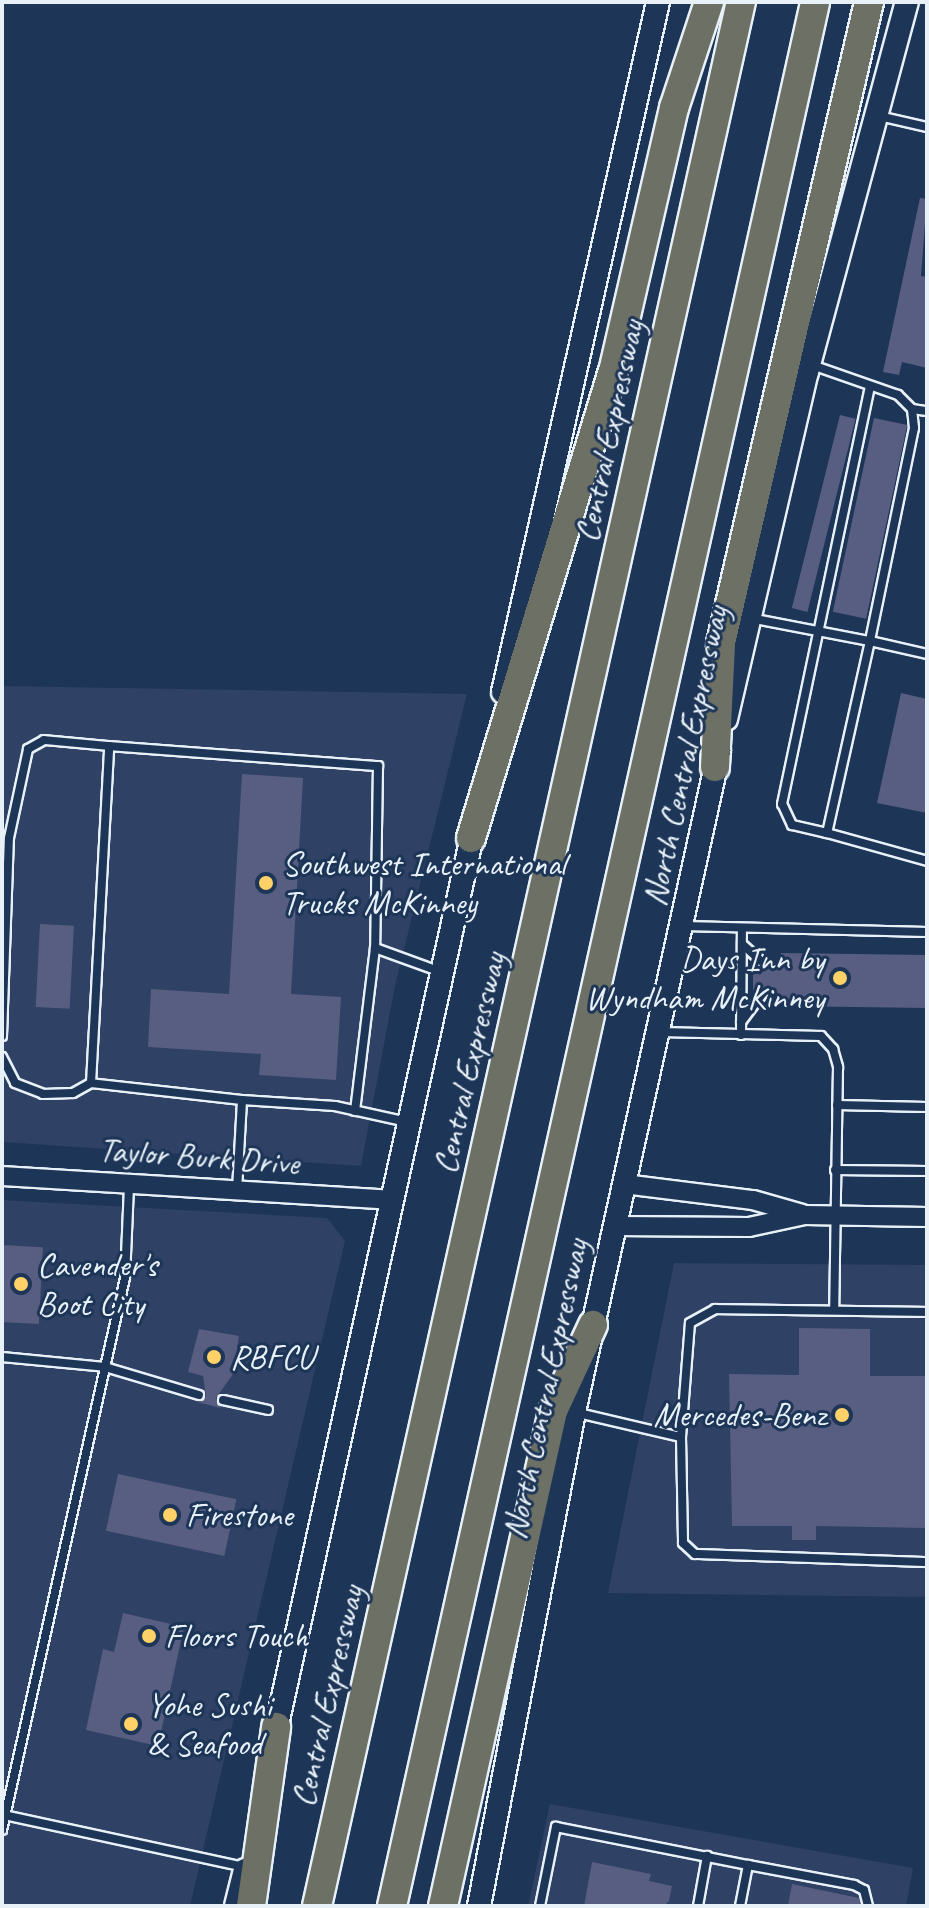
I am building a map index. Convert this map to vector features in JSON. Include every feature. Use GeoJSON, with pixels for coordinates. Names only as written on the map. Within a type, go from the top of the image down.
{"type":"FeatureCollection","features":[{"type":"Feature","properties":{"kind":"highway"},"geometry":{"type":"LineString","coordinates":[[471,838],[613,372],[674,108],[709,2]]}},
{"type":"Feature","properties":{"kind":"highway","name":"Central Expressway"},"geometry":{"type":"LineString","coordinates":[[317,1906],[741,2]]}},
{"type":"Feature","properties":{"kind":"highway"},"geometry":{"type":"LineString","coordinates":[[392,1906],[815,2]]}},
{"type":"Feature","properties":{"kind":"highway"},"geometry":{"type":"LineString","coordinates":[[715,767],[721,643],[869,2]]}},
{"type":"Feature","properties":{"kind":"highway"},"geometry":{"type":"LineString","coordinates":[[443,1906],[553,1411],[593,1325]]}},
{"type":"Feature","properties":{"kind":"highway"},"geometry":{"type":"LineString","coordinates":[[251,1906],[276,1727]]}},
{"type":"Feature","properties":{"kind":"main road"},"geometry":{"type":"LineString","coordinates":[[236,1906],[393,1200],[407,1122],[658,2]]}},
{"type":"Feature","properties":{"kind":"main road","name":"North Central Expressway"},"geometry":{"type":"LineString","coordinates":[[479,1906],[574,1412],[715,767],[809,364],[879,116],[907,2]]}},
{"type":"Feature","properties":{"kind":"street","name":"Taylor Burk Drive"},"geometry":{"type":"LineString","coordinates":[[2,1176],[393,1200]]}},
{"type":"Feature","properties":{"kind":"street"},"geometry":{"type":"LineString","coordinates":[[624,1184],[753,1200],[805,1215]]}},
{"type":"Feature","properties":{"kind":"street"},"geometry":{"type":"LineString","coordinates":[[615,1226],[749,1227],[805,1215],[927,1217]]}},
{"type":"Feature","properties":{"kind":"lane"},"geometry":{"type":"LineString","coordinates":[[879,116],[927,127]]}},
{"type":"Feature","properties":{"kind":"lane"},"geometry":{"type":"LineString","coordinates":[[809,364],[898,395],[912,409],[927,411]]}},
{"type":"Feature","properties":{"kind":"lane"},"geometry":{"type":"LineString","coordinates":[[870,386],[822,632],[782,804],[792,825],[927,861]]}},
{"type":"Feature","properties":{"kind":"lane"},"geometry":{"type":"LineString","coordinates":[[827,833],[914,428],[912,409]]}},
{"type":"Feature","properties":{"kind":"lane"},"geometry":{"type":"LineString","coordinates":[[750,618],[927,654]]}},
{"type":"Feature","properties":{"kind":"lane"},"geometry":{"type":"LineString","coordinates":[[2,1036],[9,838],[28,749],[44,740],[378,766],[375,948],[355,1111]]}},
{"type":"Feature","properties":{"kind":"lane"},"geometry":{"type":"LineString","coordinates":[[91,1083],[109,746]]}},
{"type":"Feature","properties":{"kind":"lane"},"geometry":{"type":"LineString","coordinates":[[682,926],[927,932]]}},
{"type":"Feature","properties":{"kind":"lane"},"geometry":{"type":"LineString","coordinates":[[741,1035],[742,928]]}},
{"type":"Feature","properties":{"kind":"lane"},"geometry":{"type":"LineString","coordinates":[[742,944],[762,962]]}},
{"type":"Feature","properties":{"kind":"lane"},"geometry":{"type":"LineString","coordinates":[[375,948],[442,973]]}},
{"type":"Feature","properties":{"kind":"lane"},"geometry":{"type":"LineString","coordinates":[[741,1022],[762,994]]}},
{"type":"Feature","properties":{"kind":"lane"},"geometry":{"type":"LineString","coordinates":[[658,1032],[821,1036],[838,1067],[834,1310]]}},
{"type":"Feature","properties":{"kind":"lane"},"geometry":{"type":"LineString","coordinates":[[2,1057],[15,1083],[43,1094],[73,1093],[91,1083],[355,1111],[407,1122]]}},
{"type":"Feature","properties":{"kind":"lane"},"geometry":{"type":"LineString","coordinates":[[237,1190],[242,1100]]}},
{"type":"Feature","properties":{"kind":"lane"},"geometry":{"type":"LineString","coordinates":[[837,1105],[927,1107]]}},
{"type":"Feature","properties":{"kind":"lane"},"geometry":{"type":"LineString","coordinates":[[835,1170],[927,1171]]}},
{"type":"Feature","properties":{"kind":"lane"},"geometry":{"type":"LineString","coordinates":[[2,1830],[125,1278],[129,1184]]}},
{"type":"Feature","properties":{"kind":"lane"},"geometry":{"type":"LineString","coordinates":[[927,1312],[834,1310],[699,1314],[686,1339],[681,1437],[683,1543],[695,1554],[927,1562]]}},
{"type":"Feature","properties":{"kind":"lane"},"geometry":{"type":"LineString","coordinates":[[2,1357],[105,1367],[199,1395]]}},
{"type":"Feature","properties":{"kind":"lane"},"geometry":{"type":"LineString","coordinates":[[223,1400],[268,1410]]}},
{"type":"Feature","properties":{"kind":"lane"},"geometry":{"type":"LineString","coordinates":[[574,1412],[681,1437]]}},
{"type":"Feature","properties":{"kind":"lane"},"geometry":{"type":"LineString","coordinates":[[4,1815],[245,1867]]}},
{"type":"Feature","properties":{"kind":"lane"},"geometry":{"type":"LineString","coordinates":[[540,1906],[556,1827],[854,1885],[864,1890],[868,1906]]}},
{"type":"Feature","properties":{"kind":"lane"},"geometry":{"type":"LineString","coordinates":[[698,1906],[707,1856]]}},
{"type":"Feature","properties":{"kind":"lane"},"geometry":{"type":"LineString","coordinates":[[740,1906],[748,1865]]}},
{"type":"Feature","properties":{"kind":"shaded area"},"geometry":{"type":"Polygon","coordinates":[[[2,686],[467,694],[395,986],[361,1166],[2,1142],[2,686]]]}},
{"type":"Feature","properties":{"kind":"shaded area"},"geometry":{"type":"Polygon","coordinates":[[[2,1200],[327,1218],[345,1241],[190,1906],[2,1906],[2,1200]]]}},
{"type":"Feature","properties":{"kind":"shaded area"},"geometry":{"type":"Polygon","coordinates":[[[674,1263],[927,1265],[927,1597],[608,1593],[674,1263]]]}},
{"type":"Feature","properties":{"kind":"shaded area"},"geometry":{"type":"Polygon","coordinates":[[[550,1804],[913,1868],[906,1906],[528,1906],[550,1804]]]}},
{"type":"Feature","properties":{"kind":"building"},"geometry":{"type":"Polygon","coordinates":[[[920,198],[927,199],[921,276],[927,277],[927,368],[902,362],[899,375],[883,372],[920,198]]]}},
{"type":"Feature","properties":{"kind":"building"},"geometry":{"type":"Polygon","coordinates":[[[840,415],[856,419],[807,612],[792,608],[840,415]]]}},
{"type":"Feature","properties":{"kind":"building"},"geometry":{"type":"Polygon","coordinates":[[[874,418],[907,425],[866,619],[833,612],[874,418]]]}},
{"type":"Feature","properties":{"kind":"building"},"geometry":{"type":"Polygon","coordinates":[[[901,693],[927,699],[927,813],[877,803],[901,693]]]}},
{"type":"Feature","properties":{"kind":"building","name":"Southwest International Trucks McKinney"},"geometry":{"type":"Polygon","coordinates":[[[242,774],[303,778],[291,994],[341,997],[336,1080],[259,1075],[261,1054],[148,1047],[151,989],[229,994],[242,774]]]}},
{"type":"Feature","properties":{"kind":"building"},"geometry":{"type":"Polygon","coordinates":[[[40,924],[74,926],[70,1009],[36,1007],[40,924]]]}},
{"type":"Feature","properties":{"kind":"building","name":"Days Inn by Wyndham McKinney"},"geometry":{"type":"Polygon","coordinates":[[[781,953],[927,955],[927,1008],[780,1006],[780,995],[766,988],[753,994],[753,964],[765,968],[781,962],[781,953]]]}},
{"type":"Feature","properties":{"kind":"building","name":"Cavender's Boot City"},"geometry":{"type":"Polygon","coordinates":[[[2,1245],[43,1247],[39,1324],[2,1322],[2,1245]]]}},
{"type":"Feature","properties":{"kind":"building"},"geometry":{"type":"Polygon","coordinates":[[[799,1328],[870,1329],[870,1376],[927,1376],[927,1528],[816,1526],[816,1540],[792,1540],[792,1526],[732,1526],[729,1374],[799,1375],[799,1328]]]}},
{"type":"Feature","properties":{"kind":"building","name":"RBFCU"},"geometry":{"type":"Polygon","coordinates":[[[199,1329],[239,1336],[233,1374],[216,1398],[221,1408],[197,1402],[206,1396],[203,1376],[188,1372],[199,1329]]]}},
{"type":"Feature","properties":{"kind":"building","name":"Firestone"},"geometry":{"type":"Polygon","coordinates":[[[118,1474],[236,1499],[224,1556],[106,1531],[118,1474]]]}},
{"type":"Feature","properties":{"kind":"building"},"geometry":{"type":"Polygon","coordinates":[[[123,1613],[184,1627],[158,1746],[86,1730],[103,1649],[114,1652],[123,1613]]]}},
{"type":"Feature","properties":{"kind":"building"},"geometry":{"type":"Polygon","coordinates":[[[592,1862],[651,1874],[649,1881],[672,1886],[669,1901],[664,1906],[584,1906],[592,1862]]]}},
{"type":"Feature","properties":{"kind":"building"},"geometry":{"type":"Polygon","coordinates":[[[792,1884],[859,1898],[861,1906],[788,1906],[792,1884]]]}},
{"type":"Feature","properties":{"kind":"place","name":"Southwest International Trucks McKinney"},"geometry":{"type":"Point","coordinates":[266,883]}},
{"type":"Feature","properties":{"kind":"place","name":"Days Inn by Wyndham McKinney"},"geometry":{"type":"Point","coordinates":[840,978]}},
{"type":"Feature","properties":{"kind":"place","name":"Cavender's Boot City"},"geometry":{"type":"Point","coordinates":[21,1284]}},
{"type":"Feature","properties":{"kind":"place","name":"RBFCU"},"geometry":{"type":"Point","coordinates":[214,1357]}},
{"type":"Feature","properties":{"kind":"place","name":"Mercedes-Benz"},"geometry":{"type":"Point","coordinates":[842,1415]}},
{"type":"Feature","properties":{"kind":"place","name":"Firestone"},"geometry":{"type":"Point","coordinates":[170,1515]}},
{"type":"Feature","properties":{"kind":"place","name":"Floors Touch"},"geometry":{"type":"Point","coordinates":[149,1636]}},
{"type":"Feature","properties":{"kind":"place","name":"Yohe Sushi & Seafood"},"geometry":{"type":"Point","coordinates":[131,1724]}}]}
